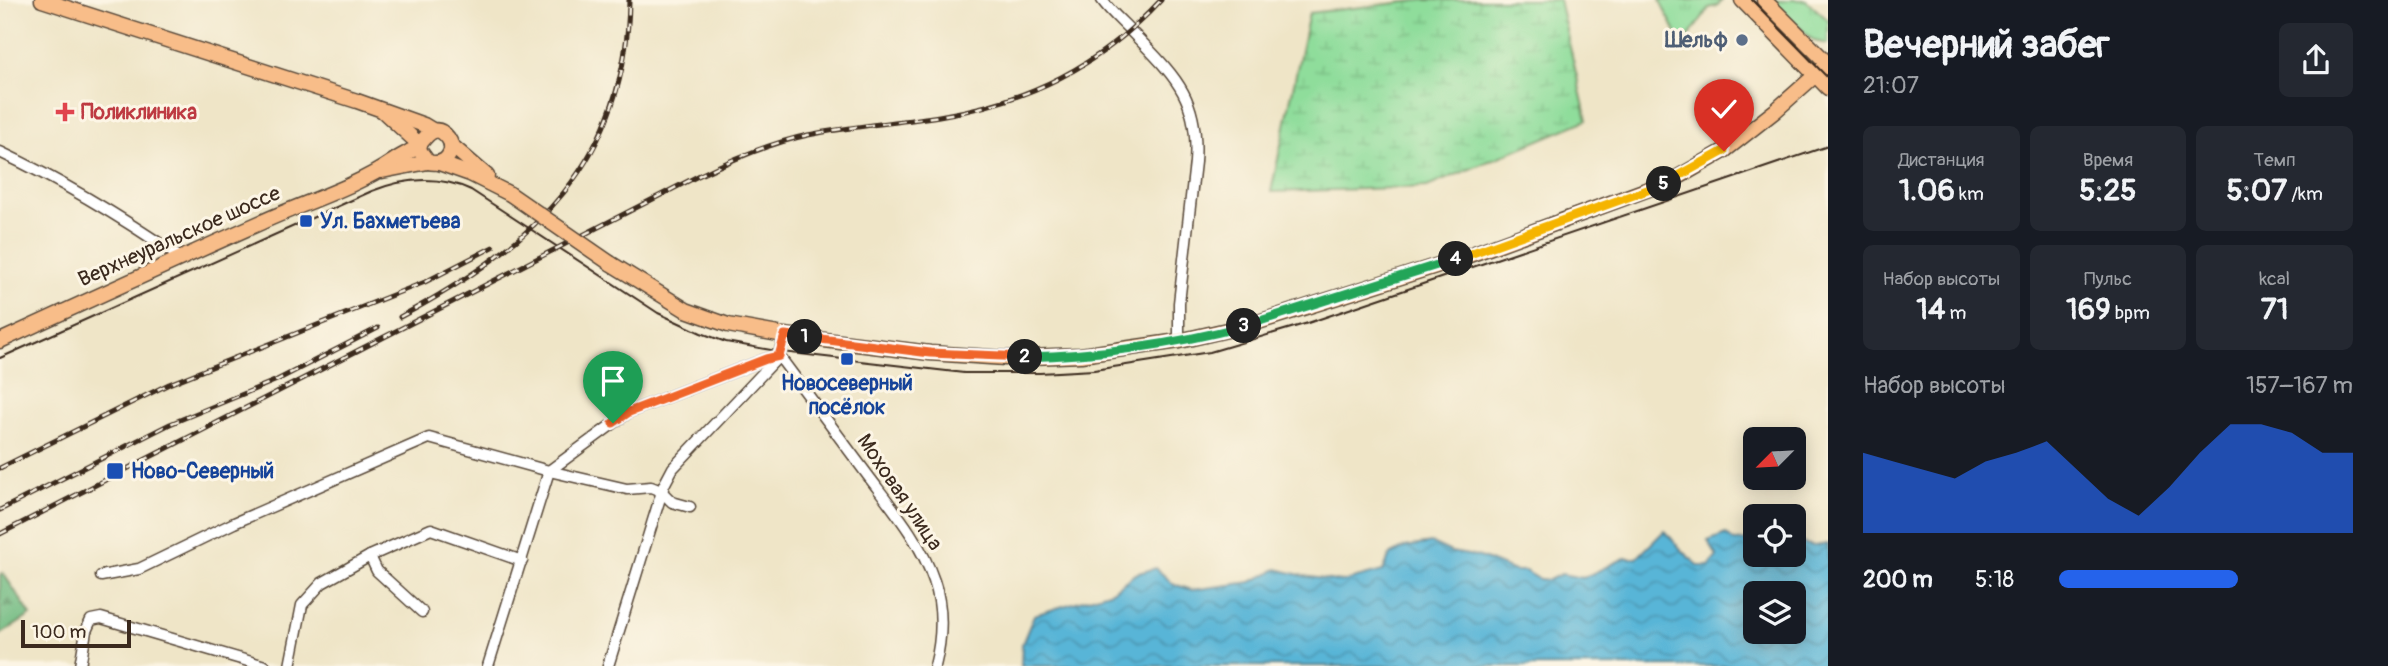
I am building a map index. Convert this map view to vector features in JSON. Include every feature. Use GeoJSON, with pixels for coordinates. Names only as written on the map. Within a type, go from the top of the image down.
{"type":"FeatureCollection","features":[{"type":"Feature","properties":{"kind":"main road"},"geometry":{"type":"LineString","coordinates":[[42,0],[404,117],[442,133],[451,145],[510,194],[610,263],[686,310],[728,325],[785,335],[930,353],[1004,358],[1081,355],[1179,341],[1248,325],[1464,257],[1672,180],[1724,151],[1776,111],[1828,64],[1764,0]]}},
{"type":"Feature","properties":{"kind":"main road"},"geometry":{"type":"LineString","coordinates":[[1742,0],[1828,88]]}},
{"type":"Feature","properties":{"kind":"main road"},"geometry":{"type":"LineString","coordinates":[[383,111],[419,145],[419,151],[433,162],[470,174],[510,194]]}},
{"type":"Feature","properties":{"kind":"main road"},"geometry":{"type":"LineString","coordinates":[[377,172],[419,145],[427,133],[434,131]]}},
{"type":"Feature","properties":{"kind":"main road"},"geometry":{"type":"LineString","coordinates":[[377,172],[446,159],[451,145]]}},
{"type":"Feature","properties":{"kind":"main road","name":"Верхнеуральское шоссе"},"geometry":{"type":"LineString","coordinates":[[0,341],[377,172]]}},
{"type":"Feature","properties":{"kind":"street"},"geometry":{"type":"LineString","coordinates":[[1102,0],[1180,84],[1194,120],[1197,140],[1179,303],[1179,341]]}},
{"type":"Feature","properties":{"kind":"street"},"geometry":{"type":"LineString","coordinates":[[0,152],[79,192],[125,219],[181,258]]}},
{"type":"Feature","properties":{"kind":"street"},"geometry":{"type":"LineString","coordinates":[[608,666],[661,491],[673,468],[779,356],[785,335]]}},
{"type":"Feature","properties":{"kind":"street"},"geometry":{"type":"LineString","coordinates":[[488,666],[549,471],[629,412],[779,356]]}},
{"type":"Feature","properties":{"kind":"street","name":"Моховая улица"},"geometry":{"type":"LineString","coordinates":[[779,356],[902,520],[922,552],[935,583],[942,617],[935,666]]}},
{"type":"Feature","properties":{"kind":"street"},"geometry":{"type":"LineString","coordinates":[[102,576],[139,569],[234,523],[429,438],[626,489],[644,486],[661,491],[672,502],[690,507]]}},
{"type":"Feature","properties":{"kind":"street"},"geometry":{"type":"LineString","coordinates":[[290,666],[302,606],[322,583],[370,556],[431,529],[522,561]]}},
{"type":"Feature","properties":{"kind":"street"},"geometry":{"type":"LineString","coordinates":[[370,556],[377,571],[422,612]]}},
{"type":"Feature","properties":{"kind":"street"},"geometry":{"type":"LineString","coordinates":[[80,666],[86,631],[91,620],[101,618],[265,666]]}},
{"type":"Feature","properties":{"kind":"green space"},"geometry":{"type":"Polygon","coordinates":[[[1424,0],[1559,0],[1587,120],[1427,187],[1271,192],[1309,13],[1424,0]]]}},
{"type":"Feature","properties":{"kind":"green space"},"geometry":{"type":"Polygon","coordinates":[[[1660,0],[1722,0],[1717,6],[1709,8],[1685,42],[1678,40],[1660,0]]]}},
{"type":"Feature","properties":{"kind":"green space"},"geometry":{"type":"Polygon","coordinates":[[[1771,0],[1806,0],[1828,20],[1828,44],[1814,41],[1771,0]]]}},
{"type":"Feature","properties":{"kind":"green space"},"geometry":{"type":"Polygon","coordinates":[[[3,573],[31,615],[0,635],[0,575],[3,573]]]}},
{"type":"Feature","properties":{"kind":"water"},"geometry":{"type":"Polygon","coordinates":[[[1665,530],[1698,566],[1709,566],[1717,556],[1708,541],[1726,534],[1734,541],[1743,541],[1743,567],[1806,567],[1806,544],[1828,544],[1828,666],[1021,666],[1022,644],[1034,615],[1112,591],[1135,574],[1156,568],[1173,584],[1192,590],[1251,582],[1277,569],[1342,582],[1383,571],[1390,555],[1405,547],[1432,543],[1451,552],[1480,557],[1514,571],[1525,571],[1539,579],[1549,580],[1561,574],[1583,578],[1625,558],[1637,558],[1665,530]]]}},
{"type":"Feature","properties":{"kind":"tram line"},"geometry":{"type":"LineString","coordinates":[[1752,0],[1828,78]]}},
{"type":"Feature","properties":{"kind":"tram line"},"geometry":{"type":"LineString","coordinates":[[0,358],[372,191],[397,183],[434,180],[471,190],[658,313],[726,342],[782,352],[964,373],[1094,370],[1210,352],[1308,323],[1828,146]]}},
{"type":"Feature","properties":{"kind":"railway"},"geometry":{"type":"LineString","coordinates":[[400,317],[492,260],[531,228],[564,192],[591,153],[611,108],[624,57],[629,0]]}},
{"type":"Feature","properties":{"kind":"railway"},"geometry":{"type":"LineString","coordinates":[[0,534],[711,170],[794,138],[972,110],[1032,91],[1060,78],[1113,44],[1161,0]]}},
{"type":"Feature","properties":{"kind":"railway"},"geometry":{"type":"LineString","coordinates":[[0,468],[169,384],[425,282],[493,247]]}},
{"type":"Feature","properties":{"kind":"railway"},"geometry":{"type":"LineString","coordinates":[[0,510],[170,424],[277,380],[378,328]]}},
{"type":"Feature","properties":{"kind":"place","name":"Шельф"},"geometry":{"type":"Point","coordinates":[1742,40]}},
{"type":"Feature","properties":{"kind":"place","name":"Поликлиника"},"geometry":{"type":"Point","coordinates":[65,112]}},
{"type":"Feature","properties":{"kind":"place","name":"Ул. Бахметьева"},"geometry":{"type":"Point","coordinates":[306,221]}},
{"type":"Feature","properties":{"kind":"place","name":"Новосеверный посёлок"},"geometry":{"type":"Point","coordinates":[847,359]}},
{"type":"Feature","properties":{"kind":"place","name":"Ново-Северный"},"geometry":{"type":"Point","coordinates":[115,471]}},
{"type":"Feature","properties":{"kind":"route"},"geometry":{"type":"LineString","coordinates":[[613,423],[629,412],[779,356],[785,335],[930,353],[1004,358],[1081,355],[1206,336],[1464,257],[1651,189],[1685,174],[1724,151]]}}]}
